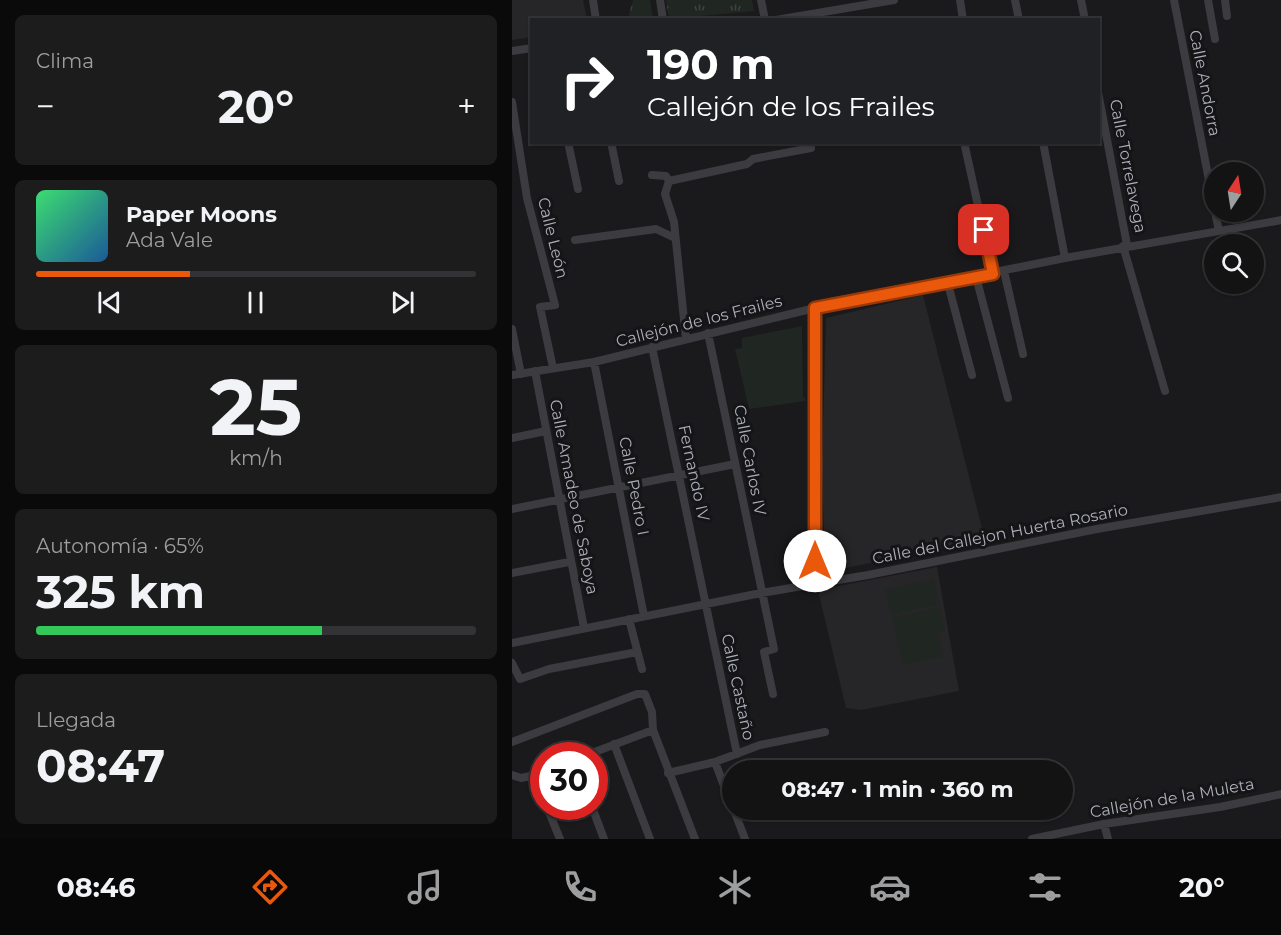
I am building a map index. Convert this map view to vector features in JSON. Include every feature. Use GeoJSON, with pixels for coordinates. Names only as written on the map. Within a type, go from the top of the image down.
{"type":"FeatureCollection","features":[{"type":"Feature","properties":{"kind":"street"},"geometry":{"type":"LineString","coordinates":[[593,0],[596,18]]}},
{"type":"Feature","properties":{"kind":"street"},"geometry":{"type":"LineString","coordinates":[[660,0],[663,18]]}},
{"type":"Feature","properties":{"kind":"street"},"geometry":{"type":"LineString","coordinates":[[761,0],[765,18]]}},
{"type":"Feature","properties":{"kind":"street"},"geometry":{"type":"LineString","coordinates":[[788,18],[894,0]]}},
{"type":"Feature","properties":{"kind":"street"},"geometry":{"type":"LineString","coordinates":[[960,0],[963,18]]}},
{"type":"Feature","properties":{"kind":"street"},"geometry":{"type":"LineString","coordinates":[[1015,0],[1019,18]]}},
{"type":"Feature","properties":{"kind":"street"},"geometry":{"type":"LineString","coordinates":[[1081,0],[1085,18]]}},
{"type":"Feature","properties":{"kind":"street","name":"Calle Andorra"},"geometry":{"type":"LineString","coordinates":[[1174,0],[1205,162]]}},
{"type":"Feature","properties":{"kind":"street"},"geometry":{"type":"LineString","coordinates":[[1208,0],[1215,39]]}},
{"type":"Feature","properties":{"kind":"street"},"geometry":{"type":"LineString","coordinates":[[1225,0],[1228,16]]}},
{"type":"Feature","properties":{"kind":"street"},"geometry":{"type":"LineString","coordinates":[[512,51],[530,48]]}},
{"type":"Feature","properties":{"kind":"street","name":"Calle León"},"geometry":{"type":"LineString","coordinates":[[512,102],[527,198],[555,305],[540,307],[552,368]]}},
{"type":"Feature","properties":{"kind":"street","name":"Calle Torrelavega"},"geometry":{"type":"LineString","coordinates":[[1100,103],[1125,246],[1165,391]]}},
{"type":"Feature","properties":{"kind":"street"},"geometry":{"type":"LineString","coordinates":[[568,144],[578,189]]}},
{"type":"Feature","properties":{"kind":"street"},"geometry":{"type":"LineString","coordinates":[[611,144],[619,181]]}},
{"type":"Feature","properties":{"kind":"street"},"geometry":{"type":"LineString","coordinates":[[964,144],[993,274]]}},
{"type":"Feature","properties":{"kind":"street"},"geometry":{"type":"LineString","coordinates":[[1043,144],[1066,258]]}},
{"type":"Feature","properties":{"kind":"street"},"geometry":{"type":"LineString","coordinates":[[669,181],[747,164],[753,159],[811,148]]}},
{"type":"Feature","properties":{"kind":"street"},"geometry":{"type":"LineString","coordinates":[[652,175],[666,176],[669,181],[665,194],[674,222],[686,339]]}},
{"type":"Feature","properties":{"kind":"street","name":"Callejón de los Frailes"},"geometry":{"type":"LineString","coordinates":[[516,375],[594,362],[815,308],[948,284],[1125,246],[1282,220]]}},
{"type":"Feature","properties":{"kind":"street"},"geometry":{"type":"LineString","coordinates":[[1217,222],[1219,231]]}},
{"type":"Feature","properties":{"kind":"street"},"geometry":{"type":"LineString","coordinates":[[575,240],[656,230],[675,238]]}},
{"type":"Feature","properties":{"kind":"street"},"geometry":{"type":"LineString","coordinates":[[1004,271],[1023,354]]}},
{"type":"Feature","properties":{"kind":"street"},"geometry":{"type":"LineString","coordinates":[[976,277],[1007,398]]}},
{"type":"Feature","properties":{"kind":"street"},"geometry":{"type":"LineString","coordinates":[[948,284],[972,375]]}},
{"type":"Feature","properties":{"kind":"street"},"geometry":{"type":"LineString","coordinates":[[815,308],[815,584]]}},
{"type":"Feature","properties":{"kind":"street"},"geometry":{"type":"LineString","coordinates":[[512,328],[516,375]]}},
{"type":"Feature","properties":{"kind":"street","name":"Calle Carlos IV"},"geometry":{"type":"LineString","coordinates":[[708,333],[774,649],[764,652],[773,694]]}},
{"type":"Feature","properties":{"kind":"street","name":"Fernando IV"},"geometry":{"type":"LineString","coordinates":[[652,347],[705,604]]}},
{"type":"Feature","properties":{"kind":"street","name":"Calle Pedro I"},"geometry":{"type":"LineString","coordinates":[[594,362],[644,616]]}},
{"type":"Feature","properties":{"kind":"street","name":"Calle Amadeo de Saboya"},"geometry":{"type":"LineString","coordinates":[[535,371],[569,562],[584,628]]}},
{"type":"Feature","properties":{"kind":"street"},"geometry":{"type":"LineString","coordinates":[[512,438],[546,431]]}},
{"type":"Feature","properties":{"kind":"street"},"geometry":{"type":"LineString","coordinates":[[512,509],[735,464]]}},
{"type":"Feature","properties":{"kind":"street","name":"Calle del Callejon Huerta Rosario"},"geometry":{"type":"LineString","coordinates":[[512,643],[761,593],[868,576],[1097,529],[1282,497]]}},
{"type":"Feature","properties":{"kind":"street"},"geometry":{"type":"LineString","coordinates":[[512,573],[569,562]]}},
{"type":"Feature","properties":{"kind":"street","name":"Calle Castaño"},"geometry":{"type":"LineString","coordinates":[[668,773],[715,762],[737,754],[705,604]]}},
{"type":"Feature","properties":{"kind":"street"},"geometry":{"type":"LineString","coordinates":[[629,619],[642,669]]}},
{"type":"Feature","properties":{"kind":"street"},"geometry":{"type":"LineString","coordinates":[[512,663],[520,679],[549,669],[637,652]]}},
{"type":"Feature","properties":{"kind":"street"},"geometry":{"type":"LineString","coordinates":[[512,742],[640,694],[648,698],[653,730],[695,839]]}},
{"type":"Feature","properties":{"kind":"street"},"geometry":{"type":"LineString","coordinates":[[608,746],[653,730]]}},
{"type":"Feature","properties":{"kind":"street"},"geometry":{"type":"LineString","coordinates":[[737,754],[760,745],[825,732]]}},
{"type":"Feature","properties":{"kind":"street"},"geometry":{"type":"LineString","coordinates":[[614,744],[650,839]]}},
{"type":"Feature","properties":{"kind":"street"},"geometry":{"type":"LineString","coordinates":[[715,762],[722,780]]}},
{"type":"Feature","properties":{"kind":"street"},"geometry":{"type":"LineString","coordinates":[[512,775],[521,778],[530,777]]}},
{"type":"Feature","properties":{"kind":"street","name":"Callejón de la Muleta"},"geometry":{"type":"LineString","coordinates":[[1032,839],[1051,837],[1104,824],[1178,815],[1282,794]]}},
{"type":"Feature","properties":{"kind":"street"},"geometry":{"type":"LineString","coordinates":[[552,820],[560,839]]}},
{"type":"Feature","properties":{"kind":"street"},"geometry":{"type":"LineString","coordinates":[[597,820],[604,839]]}},
{"type":"Feature","properties":{"kind":"street"},"geometry":{"type":"LineString","coordinates":[[738,820],[745,839]]}},
{"type":"Feature","properties":{"kind":"street"},"geometry":{"type":"LineString","coordinates":[[1104,824],[1108,839]]}},
{"type":"Feature","properties":{"kind":"shaded area"},"geometry":{"type":"Polygon","coordinates":[[[512,0],[583,0],[587,18],[530,18],[530,37],[512,40],[512,0]]]}},
{"type":"Feature","properties":{"kind":"shaded area"},"geometry":{"type":"Polygon","coordinates":[[[923,295],[985,540],[825,572],[822,467],[826,318],[923,295]]]}},
{"type":"Feature","properties":{"kind":"shaded area"},"geometry":{"type":"Polygon","coordinates":[[[937,567],[959,691],[861,710],[846,708],[818,590],[937,567]]]}},
{"type":"Feature","properties":{"kind":"green space"},"geometry":{"type":"Polygon","coordinates":[[[633,0],[650,0],[653,18],[628,18],[633,0]]]}},
{"type":"Feature","properties":{"kind":"green space"},"geometry":{"type":"Polygon","coordinates":[[[666,0],[752,0],[754,11],[680,18],[669,18],[666,0]]]}},
{"type":"Feature","properties":{"kind":"green space"},"geometry":{"type":"Polygon","coordinates":[[[802,326],[803,396],[806,401],[749,409],[735,349],[742,348],[742,338],[802,326]]]}},
{"type":"Feature","properties":{"kind":"green space"},"geometry":{"type":"Polygon","coordinates":[[[934,579],[939,604],[891,615],[885,590],[934,579]]]}},
{"type":"Feature","properties":{"kind":"green space"},"geometry":{"type":"Polygon","coordinates":[[[939,607],[945,631],[938,633],[943,656],[903,665],[892,618],[939,607]]]}},
{"type":"Feature","properties":{"kind":"route"},"geometry":{"type":"LineString","coordinates":[[815,561],[815,308],[993,274],[984,230]]}}]}
